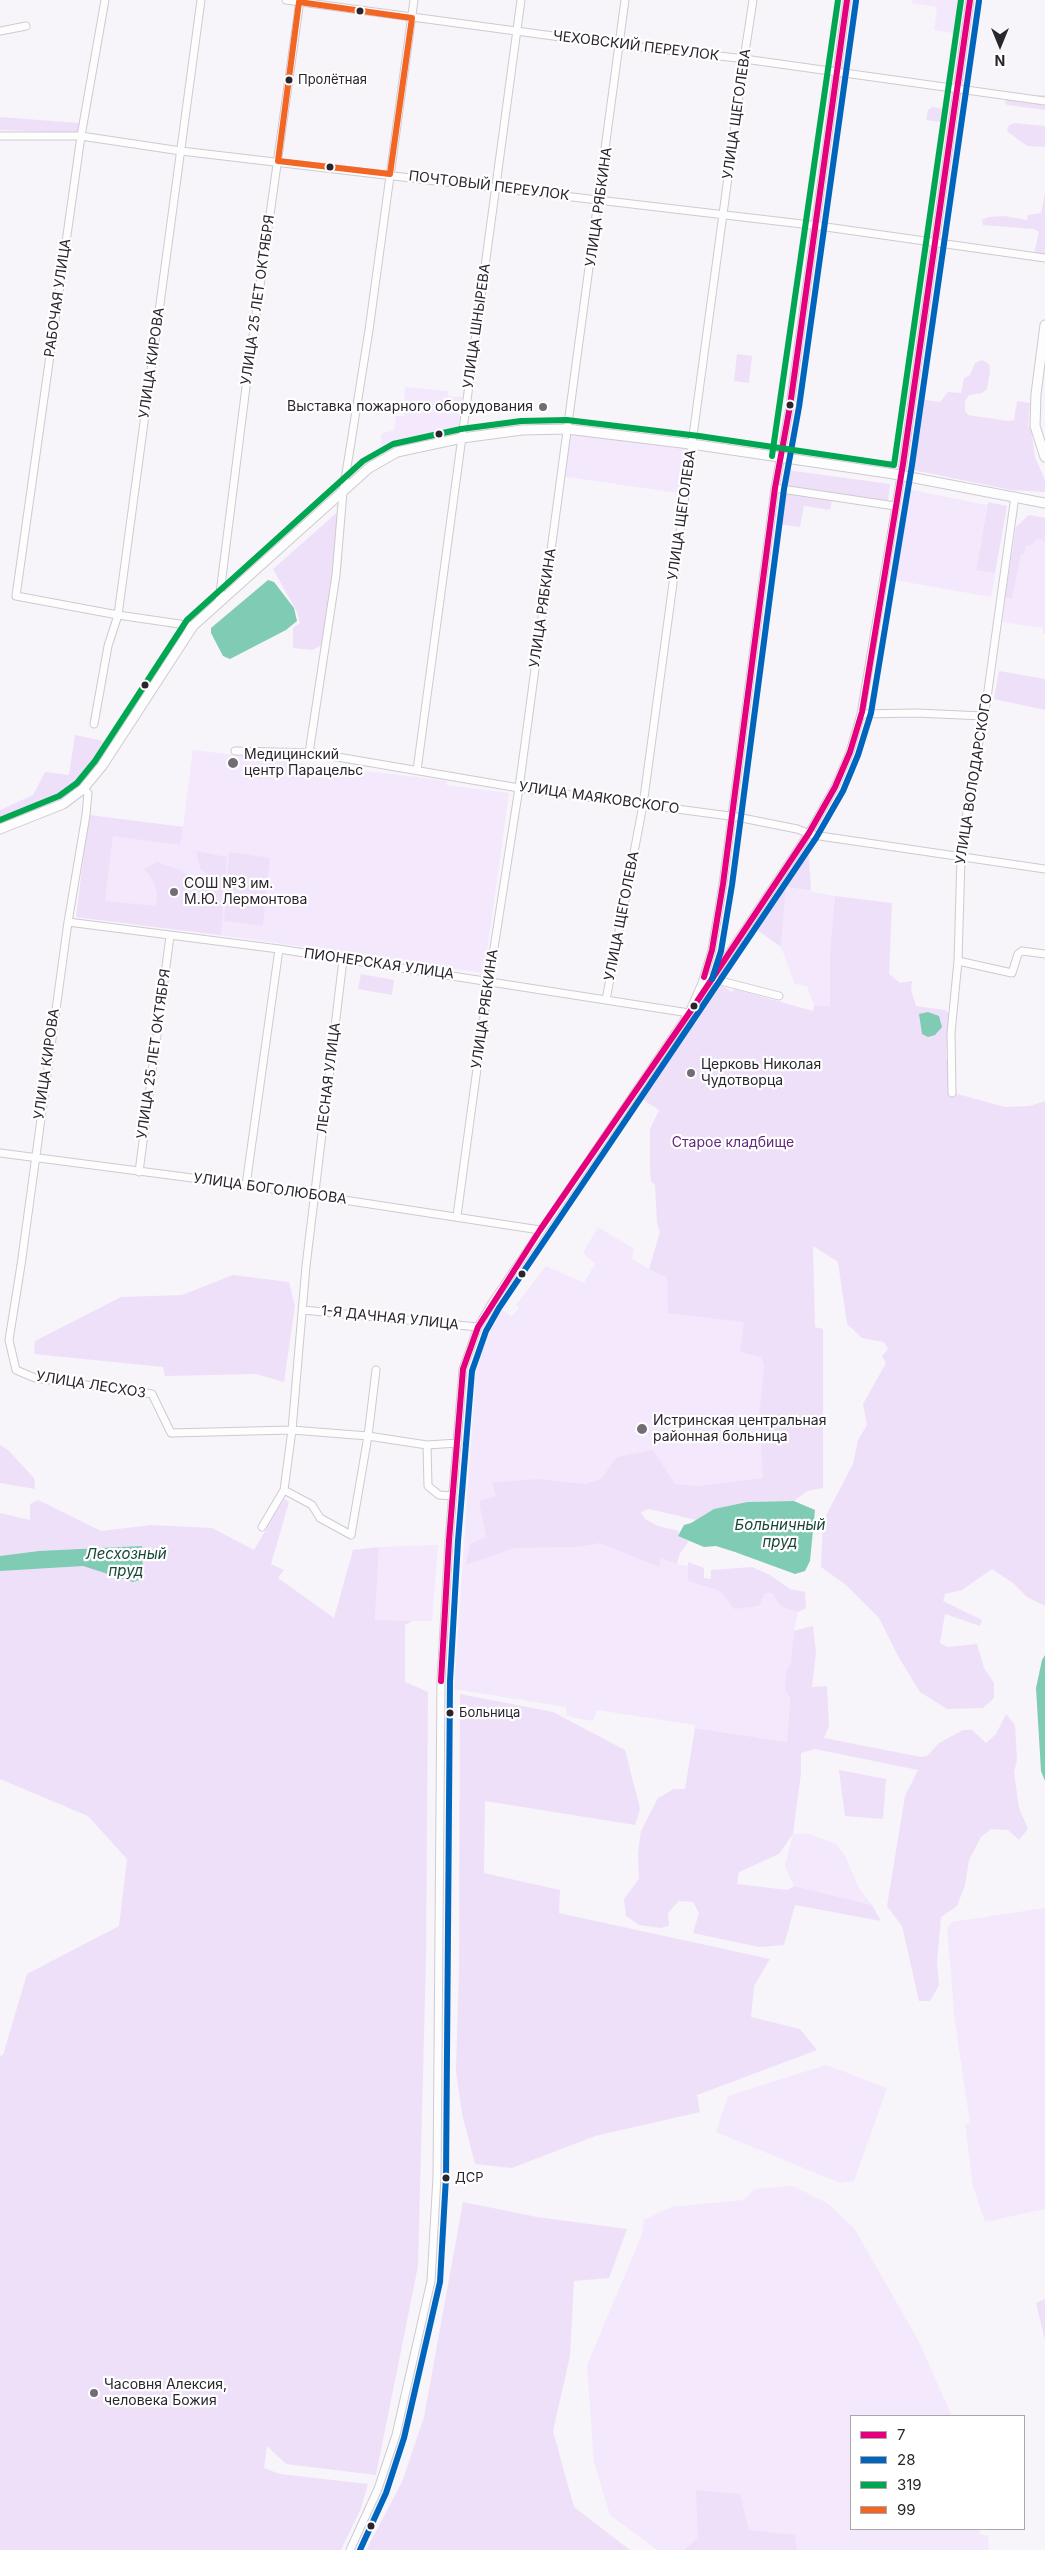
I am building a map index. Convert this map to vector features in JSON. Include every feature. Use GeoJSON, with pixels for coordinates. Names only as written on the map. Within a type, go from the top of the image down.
{"type":"FeatureCollection","features":[{"type":"Feature","properties":{"kind":"main road"},"geometry":{"type":"LineString","coordinates":[[1045,325],[1036,394],[1035,426],[1045,457]]}},
{"type":"Feature","properties":{"kind":"main road"},"geometry":{"type":"LineString","coordinates":[[0,830],[63,804],[84,789],[102,766],[193,626],[369,468],[397,452],[462,438],[522,430],[567,429],[901,475],[1045,503]]}},
{"type":"Feature","properties":{"kind":"main road"},"geometry":{"type":"LineString","coordinates":[[1030,499],[1045,496]]}},
{"type":"Feature","properties":{"kind":"street","name":"РАБОЧАЯ УЛИЦА"},"geometry":{"type":"LineString","coordinates":[[105,0],[81,136],[16,596],[118,615]]}},
{"type":"Feature","properties":{"kind":"street","name":"УЛИЦА КИРОВА"},"geometry":{"type":"LineString","coordinates":[[94,724],[108,646],[118,615],[200,0]]}},
{"type":"Feature","properties":{"kind":"street","name":"ЧЕХОВСКИЙ ПЕРЕУЛОК"},"geometry":{"type":"LineString","coordinates":[[286,0],[517,32],[744,59],[1045,101]]}},
{"type":"Feature","properties":{"kind":"street"},"geometry":{"type":"LineString","coordinates":[[309,753],[341,539],[343,492],[370,330],[414,0]]}},
{"type":"Feature","properties":{"kind":"street","name":"УЛИЦА ШНЫРЕВА"},"geometry":{"type":"LineString","coordinates":[[417,770],[521,0]]}},
{"type":"Feature","properties":{"kind":"street","name":"УЛИЦА РЯБКИНА"},"geometry":{"type":"LineString","coordinates":[[456,1216],[489,980],[519,788],[600,200],[625,0]]}},
{"type":"Feature","properties":{"kind":"street","name":"УЛИЦА ЩЕГОЛЕВА"},"geometry":{"type":"LineString","coordinates":[[606,1000],[643,805],[744,59],[754,0]]}},
{"type":"Feature","properties":{"kind":"street"},"geometry":{"type":"LineString","coordinates":[[689,1013],[712,950],[732,817],[775,488],[847,0]]}},
{"type":"Feature","properties":{"kind":"street"},"geometry":{"type":"LineString","coordinates":[[350,2550],[378,2490],[396,2435],[431,2281],[437,2177],[441,1681],[453,1496],[464,1369],[478,1327],[540,1230],[712,979],[809,832],[835,787],[850,752],[861,714],[901,475],[970,0]]}},
{"type":"Feature","properties":{"kind":"street","name":"УЛИЦА 25 ЛЕТ ОКТЯБРЯ"},"geometry":{"type":"LineString","coordinates":[[219,601],[246,379],[300,1]]}},
{"type":"Feature","properties":{"kind":"street"},"geometry":{"type":"LineString","coordinates":[[0,31],[26,26]]}},
{"type":"Feature","properties":{"kind":"street","name":"ПОЧТОВЫЙ ПЕРЕУЛОК"},"geometry":{"type":"LineString","coordinates":[[0,136],[81,136],[181,151],[390,174],[815,226],[1045,258]]}},
{"type":"Feature","properties":{"kind":"street"},"geometry":{"type":"LineString","coordinates":[[775,488],[895,506]]}},
{"type":"Feature","properties":{"kind":"street","name":"УЛИЦА ВОЛОДАРСКОГО"},"geometry":{"type":"LineString","coordinates":[[952,1093],[952,1033],[958,961],[961,858],[970,788],[984,716],[1015,496]]}},
{"type":"Feature","properties":{"kind":"street"},"geometry":{"type":"LineString","coordinates":[[118,615],[193,626]]}},
{"type":"Feature","properties":{"kind":"street"},"geometry":{"type":"LineString","coordinates":[[861,714],[916,713],[984,716]]}},
{"type":"Feature","properties":{"kind":"street","name":"УЛИЦА МАЯКОВСКОГО"},"geometry":{"type":"LineString","coordinates":[[235,750],[309,753],[519,788],[732,817],[961,858],[1045,868]]}},
{"type":"Feature","properties":{"kind":"street","name":"УЛИЦА КИРОВА"},"geometry":{"type":"LineString","coordinates":[[9,1340],[68,922],[86,816],[88,793],[84,789]]}},
{"type":"Feature","properties":{"kind":"street","name":"ПИОНЕРСКАЯ УЛИЦА"},"geometry":{"type":"LineString","coordinates":[[68,922],[279,949],[489,980],[689,1013]]}},
{"type":"Feature","properties":{"kind":"street","name":"УЛИЦА 25 ЛЕТ ОКТЯБРЯ"},"geometry":{"type":"LineString","coordinates":[[139,1172],[170,936]]}},
{"type":"Feature","properties":{"kind":"street"},"geometry":{"type":"LineString","coordinates":[[246,1185],[279,949]]}},
{"type":"Feature","properties":{"kind":"street"},"geometry":{"type":"LineString","coordinates":[[712,950],[714,966],[723,961]]}},
{"type":"Feature","properties":{"kind":"street"},"geometry":{"type":"LineString","coordinates":[[958,961],[1012,973],[1018,954],[1022,951],[1045,954]]}},
{"type":"Feature","properties":{"kind":"street","name":"ЛЕСНАЯ УЛИЦА"},"geometry":{"type":"LineString","coordinates":[[284,1490],[292,1430],[315,1196],[344,960]]}},
{"type":"Feature","properties":{"kind":"street"},"geometry":{"type":"LineString","coordinates":[[704,976],[779,996]]}},
{"type":"Feature","properties":{"kind":"street","name":"УЛИЦА БОГОЛЮБОВА"},"geometry":{"type":"LineString","coordinates":[[0,1154],[246,1185],[540,1230]]}},
{"type":"Feature","properties":{"kind":"street","name":"1-Я ДАЧНАЯ УЛИЦА"},"geometry":{"type":"LineString","coordinates":[[303,1310],[478,1327]]}},
{"type":"Feature","properties":{"kind":"street","name":"УЛИЦА ЛЕСХОЗ"},"geometry":{"type":"LineString","coordinates":[[9,1340],[16,1370],[35,1378],[152,1394],[171,1433],[292,1430]]}},
{"type":"Feature","properties":{"kind":"street"},"geometry":{"type":"LineString","coordinates":[[262,1528],[284,1490],[312,1505],[320,1518],[351,1535],[368,1436],[376,1370]]}},
{"type":"Feature","properties":{"kind":"street"},"geometry":{"type":"LineString","coordinates":[[292,1430],[368,1436],[427,1445],[458,1443]]}},
{"type":"Feature","properties":{"kind":"street"},"geometry":{"type":"LineString","coordinates":[[427,1445],[428,1486],[439,1495],[453,1496]]}},
{"type":"Feature","properties":{"kind":"shaded area"},"geometry":{"type":"Polygon","coordinates":[[[913,0],[970,0],[965,35],[934,30],[937,7],[912,3],[913,0]]]}},
{"type":"Feature","properties":{"kind":"shaded area"},"geometry":{"type":"Polygon","coordinates":[[[405,387],[448,391],[448,396],[462,397],[458,430],[400,444],[382,455],[381,434],[394,430],[396,416],[406,416],[404,415],[405,387]]]}},
{"type":"Feature","properties":{"kind":"shaded area"},"geometry":{"type":"Polygon","coordinates":[[[567,429],[692,445],[685,494],[561,476],[567,429]]]}},
{"type":"Feature","properties":{"kind":"shaded area"},"geometry":{"type":"Polygon","coordinates":[[[907,489],[987,505],[976,569],[995,573],[991,597],[889,579],[901,511],[903,512],[907,489]]]}},
{"type":"Feature","properties":{"kind":"shaded area"},"geometry":{"type":"Polygon","coordinates":[[[1029,515],[1045,518],[1045,634],[1042,633],[1043,628],[1002,622],[1016,527],[1029,515]]]}},
{"type":"Feature","properties":{"kind":"shaded area"},"geometry":{"type":"Polygon","coordinates":[[[193,750],[447,781],[446,785],[509,793],[484,973],[263,941],[76,917],[89,815],[183,827],[193,750]]]}},
{"type":"Feature","properties":{"kind":"shaded area"},"geometry":{"type":"Polygon","coordinates":[[[786,887],[835,896],[830,951],[830,1006],[814,1006],[807,986],[795,984],[781,947],[786,887]]]}},
{"type":"Feature","properties":{"kind":"shaded area","name":"Истринская центральная районная больница"},"geometry":{"type":"Polygon","coordinates":[[[598,1227],[634,1249],[632,1259],[667,1278],[815,1327],[810,1486],[657,1494],[596,1533],[677,1564],[700,1568],[700,1582],[775,1590],[796,1603],[798,1612],[794,1631],[787,1742],[597,1710],[593,1721],[567,1716],[566,1707],[454,1689],[476,1371],[484,1343],[502,1310],[512,1316],[519,1308],[516,1305],[546,1266],[584,1283],[595,1264],[583,1253],[598,1227]]]}},
{"type":"Feature","properties":{"kind":"shaded area"},"geometry":{"type":"Polygon","coordinates":[[[438,1545],[432,1621],[375,1621],[379,1547],[438,1545]]]}},
{"type":"Feature","properties":{"kind":"shaded area"},"geometry":{"type":"Polygon","coordinates":[[[793,1834],[809,1834],[836,1844],[844,1854],[860,1890],[872,1905],[794,1886],[785,1866],[793,1834]]]}},
{"type":"Feature","properties":{"kind":"shaded area"},"geometry":{"type":"Polygon","coordinates":[[[1045,1908],[1045,2209],[985,2222],[973,2186],[965,2124],[970,2123],[955,2022],[947,1929],[952,1922],[1045,1908]]]}},
{"type":"Feature","properties":{"kind":"shaded area"},"geometry":{"type":"Polygon","coordinates":[[[826,2065],[887,2088],[854,2181],[840,2183],[716,2132],[728,2096],[826,2065]]]}},
{"type":"Feature","properties":{"kind":"shaded area"},"geometry":{"type":"Polygon","coordinates":[[[793,2186],[827,2203],[854,2228],[918,2340],[952,2415],[850,2415],[850,2530],[979,2530],[980,2534],[988,2536],[989,2550],[657,2550],[610,2515],[594,2462],[587,2365],[641,2237],[644,2220],[671,2207],[744,2200],[754,2189],[793,2186]]]}},
{"type":"Feature","properties":{"kind":"green space"},"geometry":{"type":"Polygon","coordinates":[[[1045,95],[1045,110],[1007,105],[1005,102],[1007,98],[1017,96],[1045,95]]]}},
{"type":"Feature","properties":{"kind":"green space"},"geometry":{"type":"Polygon","coordinates":[[[932,107],[943,109],[941,122],[926,120],[928,110],[932,107]]]}},
{"type":"Feature","properties":{"kind":"green space"},"geometry":{"type":"Polygon","coordinates":[[[0,117],[79,123],[78,133],[0,130],[0,117]]]}},
{"type":"Feature","properties":{"kind":"green space"},"geometry":{"type":"Polygon","coordinates":[[[1014,123],[1045,126],[1045,147],[1027,146],[1007,131],[1009,125],[1014,123]]]}},
{"type":"Feature","properties":{"kind":"green space"},"geometry":{"type":"Polygon","coordinates":[[[1045,193],[1045,256],[1034,253],[1039,232],[1034,229],[983,225],[982,220],[988,217],[1004,216],[1027,220],[1028,215],[1041,213],[1045,193]]]}},
{"type":"Feature","properties":{"kind":"green space"},"geometry":{"type":"Polygon","coordinates":[[[737,354],[752,356],[749,383],[734,381],[737,354]]]}},
{"type":"Feature","properties":{"kind":"green space"},"geometry":{"type":"Polygon","coordinates":[[[982,360],[989,364],[990,371],[987,389],[982,393],[969,395],[965,401],[965,411],[968,415],[1008,421],[1014,420],[1017,401],[1030,403],[1028,427],[1031,428],[1035,457],[1045,480],[1045,492],[1011,490],[908,469],[918,404],[925,400],[940,402],[948,392],[961,393],[964,378],[970,375],[975,363],[982,360]]]}},
{"type":"Feature","properties":{"kind":"green space"},"geometry":{"type":"Polygon","coordinates":[[[787,470],[890,484],[888,501],[784,487],[787,470]]]}},
{"type":"Feature","properties":{"kind":"green space"},"geometry":{"type":"Polygon","coordinates":[[[782,493],[832,500],[830,510],[804,506],[800,527],[777,524],[782,493]]]}},
{"type":"Feature","properties":{"kind":"green space"},"geometry":{"type":"Polygon","coordinates":[[[988,502],[1007,506],[995,573],[976,570],[988,502]]]}},
{"type":"Feature","properties":{"kind":"green space"},"geometry":{"type":"Polygon","coordinates":[[[341,509],[324,644],[312,650],[293,648],[293,628],[300,623],[297,612],[273,569],[341,509]]]}},
{"type":"Feature","properties":{"kind":"green space"},"geometry":{"type":"Polygon","coordinates":[[[1029,515],[1045,518],[1045,542],[1038,538],[1030,546],[1026,545],[1024,554],[1021,554],[1012,599],[1005,598],[1016,527],[1029,515]]]}},
{"type":"Feature","properties":{"kind":"green space"},"geometry":{"type":"Polygon","coordinates":[[[999,671],[1045,679],[1045,710],[994,699],[999,671]]]}},
{"type":"Feature","properties":{"kind":"green space"},"geometry":{"type":"Polygon","coordinates":[[[75,735],[104,741],[95,764],[85,779],[62,798],[35,810],[0,820],[0,810],[33,795],[45,772],[69,775],[75,735]]]}},
{"type":"Feature","properties":{"kind":"green space"},"geometry":{"type":"Polygon","coordinates":[[[89,815],[183,827],[180,845],[113,836],[105,901],[156,906],[157,893],[153,880],[144,869],[157,862],[180,870],[190,876],[195,885],[213,879],[200,868],[196,851],[227,857],[221,935],[76,917],[89,815]]]}},
{"type":"Feature","properties":{"kind":"green space"},"geometry":{"type":"Polygon","coordinates":[[[808,842],[811,891],[786,887],[781,947],[753,927],[808,842]]]}},
{"type":"Feature","properties":{"kind":"green space"},"geometry":{"type":"Polygon","coordinates":[[[229,852],[270,858],[263,926],[224,921],[229,852]]]}},
{"type":"Feature","properties":{"kind":"green space","name":"Старое кладбище"},"geometry":{"type":"Polygon","coordinates":[[[835,896],[892,903],[889,974],[900,983],[912,981],[911,990],[916,1006],[945,1010],[949,1013],[946,1057],[950,1092],[1005,1107],[1030,1106],[1045,1101],[1045,1606],[1027,1597],[1013,1583],[992,1569],[962,1590],[945,1594],[943,1601],[982,1620],[980,1626],[945,1614],[940,1643],[947,1647],[977,1644],[984,1668],[994,1683],[994,1698],[983,1708],[947,1709],[920,1692],[898,1656],[879,1618],[846,1585],[821,1567],[823,1521],[853,1464],[858,1440],[867,1425],[863,1404],[886,1363],[882,1356],[888,1349],[884,1342],[862,1338],[847,1324],[838,1262],[813,1246],[815,1327],[823,1329],[823,1488],[807,1491],[794,1501],[747,1502],[714,1509],[696,1520],[649,1509],[641,1512],[645,1519],[658,1526],[679,1531],[678,1536],[689,1541],[680,1553],[677,1564],[661,1558],[659,1567],[600,1543],[576,1547],[514,1548],[466,1565],[470,1544],[486,1537],[479,1501],[496,1496],[492,1483],[537,1479],[585,1484],[601,1479],[617,1457],[653,1450],[675,1484],[698,1486],[763,1478],[759,1417],[764,1367],[762,1357],[740,1352],[744,1322],[668,1313],[667,1278],[649,1269],[660,1232],[657,1223],[655,1185],[651,1181],[650,1167],[650,1129],[659,1110],[642,1099],[721,985],[732,992],[734,989],[813,1011],[814,1006],[830,1006],[830,950],[835,896]]]}},
{"type":"Feature","properties":{"kind":"green space"},"geometry":{"type":"Polygon","coordinates":[[[361,974],[394,980],[392,995],[358,989],[361,974]]]}},
{"type":"Feature","properties":{"kind":"green space"},"geometry":{"type":"Polygon","coordinates":[[[233,1275],[289,1282],[295,1306],[284,1382],[256,1374],[165,1376],[163,1367],[34,1354],[35,1341],[121,1297],[182,1295],[233,1275]]]}},
{"type":"Feature","properties":{"kind":"green space"},"geometry":{"type":"Polygon","coordinates":[[[0,1445],[8,1450],[34,1478],[35,1489],[0,1483],[0,1445]]]}},
{"type":"Feature","properties":{"kind":"green space"},"geometry":{"type":"Polygon","coordinates":[[[284,1499],[289,1502],[271,1564],[284,1570],[278,1578],[334,1618],[353,1550],[379,1547],[375,1620],[412,1621],[405,1625],[405,1682],[428,1692],[426,1958],[418,2266],[376,2475],[286,2464],[267,2446],[264,2468],[280,2474],[368,2484],[361,2508],[341,2550],[0,2550],[0,2056],[3,2055],[27,1974],[119,1926],[127,1859],[88,1816],[0,1779],[0,1513],[30,1520],[30,1504],[38,1500],[101,1531],[151,1525],[212,1528],[254,1550],[284,1499]]]}},
{"type":"Feature","properties":{"kind":"green space"},"geometry":{"type":"Polygon","coordinates":[[[688,1562],[704,1568],[704,1578],[711,1579],[711,1570],[752,1567],[770,1575],[790,1589],[805,1592],[806,1608],[798,1612],[781,1606],[772,1593],[765,1593],[759,1606],[734,1609],[721,1591],[688,1581],[688,1562]]]}},
{"type":"Feature","properties":{"kind":"green space"},"geometry":{"type":"Polygon","coordinates":[[[813,1626],[816,1653],[812,1687],[827,1686],[829,1726],[824,1738],[921,1757],[927,1756],[939,1743],[963,1730],[972,1730],[986,1743],[996,1734],[1006,1714],[1015,1725],[1017,1760],[1014,1772],[1019,1808],[1028,1829],[1019,1840],[1008,1830],[991,1829],[981,1837],[969,1860],[965,1885],[957,1906],[941,1917],[937,1962],[939,1985],[930,2001],[919,2001],[902,1926],[887,1906],[905,1796],[918,1770],[815,1749],[801,1753],[801,1773],[793,1834],[779,1854],[739,1872],[737,1884],[787,1890],[794,1886],[872,1905],[881,1921],[795,1905],[784,1945],[759,1947],[693,1933],[699,1913],[693,1902],[679,1901],[668,1913],[669,1926],[661,1928],[639,1925],[626,1916],[624,1899],[639,1879],[638,1853],[641,1831],[658,1798],[674,1789],[685,1789],[695,1728],[787,1742],[790,1698],[785,1689],[786,1672],[791,1664],[794,1631],[813,1626]]]}},
{"type":"Feature","properties":{"kind":"green space"},"geometry":{"type":"Polygon","coordinates":[[[460,1694],[553,1712],[625,1750],[640,1809],[635,1825],[485,1801],[484,1873],[560,1890],[559,1913],[770,1959],[754,1986],[751,2017],[800,2029],[817,2050],[697,2095],[700,2112],[595,2136],[512,2168],[475,2164],[462,2114],[456,2071],[459,1969],[460,1694]]]}},
{"type":"Feature","properties":{"kind":"green space"},"geometry":{"type":"Polygon","coordinates":[[[839,1770],[886,1779],[883,1819],[845,1816],[839,1770]]]}},
{"type":"Feature","properties":{"kind":"green space"},"geometry":{"type":"Polygon","coordinates":[[[463,2202],[537,2217],[627,2229],[609,2278],[574,2281],[570,2356],[553,2431],[574,2507],[630,2550],[366,2550],[402,2482],[424,2417],[463,2202]]]}},
{"type":"Feature","properties":{"kind":"green space"},"geometry":{"type":"Polygon","coordinates":[[[1045,2299],[1045,2340],[1036,2303],[1045,2299]]]}},
{"type":"Feature","properties":{"kind":"green space"},"geometry":{"type":"Polygon","coordinates":[[[696,2490],[740,2494],[749,2530],[795,2535],[797,2550],[684,2550],[698,2538],[696,2490]]]}},
{"type":"Feature","properties":{"kind":"water"},"geometry":{"type":"Polygon","coordinates":[[[268,580],[274,582],[294,608],[297,621],[286,630],[230,659],[223,656],[211,633],[211,628],[268,580]]]}},
{"type":"Feature","properties":{"kind":"water"},"geometry":{"type":"Polygon","coordinates":[[[928,1012],[939,1016],[942,1027],[935,1035],[928,1037],[922,1034],[919,1014],[928,1012]]]}},
{"type":"Feature","properties":{"kind":"water","name":"Больничный пруд"},"geometry":{"type":"Polygon","coordinates":[[[794,1501],[815,1510],[810,1561],[805,1571],[795,1574],[716,1546],[704,1547],[678,1536],[684,1525],[691,1523],[714,1509],[747,1502],[794,1501]]]}},
{"type":"Feature","properties":{"kind":"water","name":"Лесхозный пруд"},"geometry":{"type":"Polygon","coordinates":[[[142,1546],[143,1579],[133,1582],[83,1566],[0,1571],[0,1556],[39,1551],[142,1546]]]}},
{"type":"Feature","properties":{"kind":"water"},"geometry":{"type":"Polygon","coordinates":[[[1045,1655],[1045,1781],[1041,1771],[1036,1688],[1042,1660],[1045,1655]]]}},
{"type":"Feature","properties":{"kind":"transit line","name":"319"},"geometry":{"type":"LineString","coordinates":[[772,456],[838,0]]}},
{"type":"Feature","properties":{"kind":"transit line","name":"7"},"geometry":{"type":"LineString","coordinates":[[704,977],[712,950],[723,884],[775,488],[790,406],[847,0]]}},
{"type":"Feature","properties":{"kind":"transit line","name":"319"},"geometry":{"type":"LineString","coordinates":[[0,820],[59,796],[77,783],[95,761],[187,620],[363,461],[393,444],[461,429],[521,421],[567,420],[699,436],[894,465],[961,0]]}},
{"type":"Feature","properties":{"kind":"transit line","name":"7"},"geometry":{"type":"LineString","coordinates":[[441,1681],[449,1540],[463,1369],[478,1327],[540,1230],[694,1006],[809,833],[835,787],[850,752],[862,712],[903,464],[970,0]]}},
{"type":"Feature","properties":{"kind":"transit line","name":"28"},"geometry":{"type":"LineString","coordinates":[[712,979],[721,951],[732,885],[784,489],[799,407],[856,1]]}},
{"type":"Feature","properties":{"kind":"transit line","name":"28"},"geometry":{"type":"LineString","coordinates":[[360,2550],[386,2493],[404,2438],[440,2282],[446,2177],[450,1681],[458,1541],[472,1371],[486,1331],[499,1308],[816,838],[843,791],[858,755],[871,713],[912,465],[979,1]]}},
{"type":"Feature","properties":{"kind":"transit line","name":"99"},"geometry":{"type":"LineString","coordinates":[[299,2],[412,18],[390,174],[278,161],[299,2]]}},
{"type":"Feature","properties":{"kind":"place","name":"Пролётная"},"geometry":{"type":"Point","coordinates":[289,80]}},
{"type":"Feature","properties":{"kind":"place","name":"Выставка пожарного оборудования"},"geometry":{"type":"Point","coordinates":[543,407]}},
{"type":"Feature","properties":{"kind":"place","name":"Медицинский центр Парацельс"},"geometry":{"type":"Point","coordinates":[233,763]}},
{"type":"Feature","properties":{"kind":"place","name":"СОШ №3 им. М.Ю. Лермонтова"},"geometry":{"type":"Point","coordinates":[174,892]}},
{"type":"Feature","properties":{"kind":"place","name":"Церковь Николая Чудотворца"},"geometry":{"type":"Point","coordinates":[691,1073]}},
{"type":"Feature","properties":{"kind":"place","name":"Истринская центральная районная больница"},"geometry":{"type":"Point","coordinates":[642,1429]}},
{"type":"Feature","properties":{"kind":"place","name":"Больница"},"geometry":{"type":"Point","coordinates":[450,1713]}},
{"type":"Feature","properties":{"kind":"place","name":"ДСР"},"geometry":{"type":"Point","coordinates":[446,2178]}},
{"type":"Feature","properties":{"kind":"place","name":"Часовня Алексия, человека Божия"},"geometry":{"type":"Point","coordinates":[94,2393]}}]}
